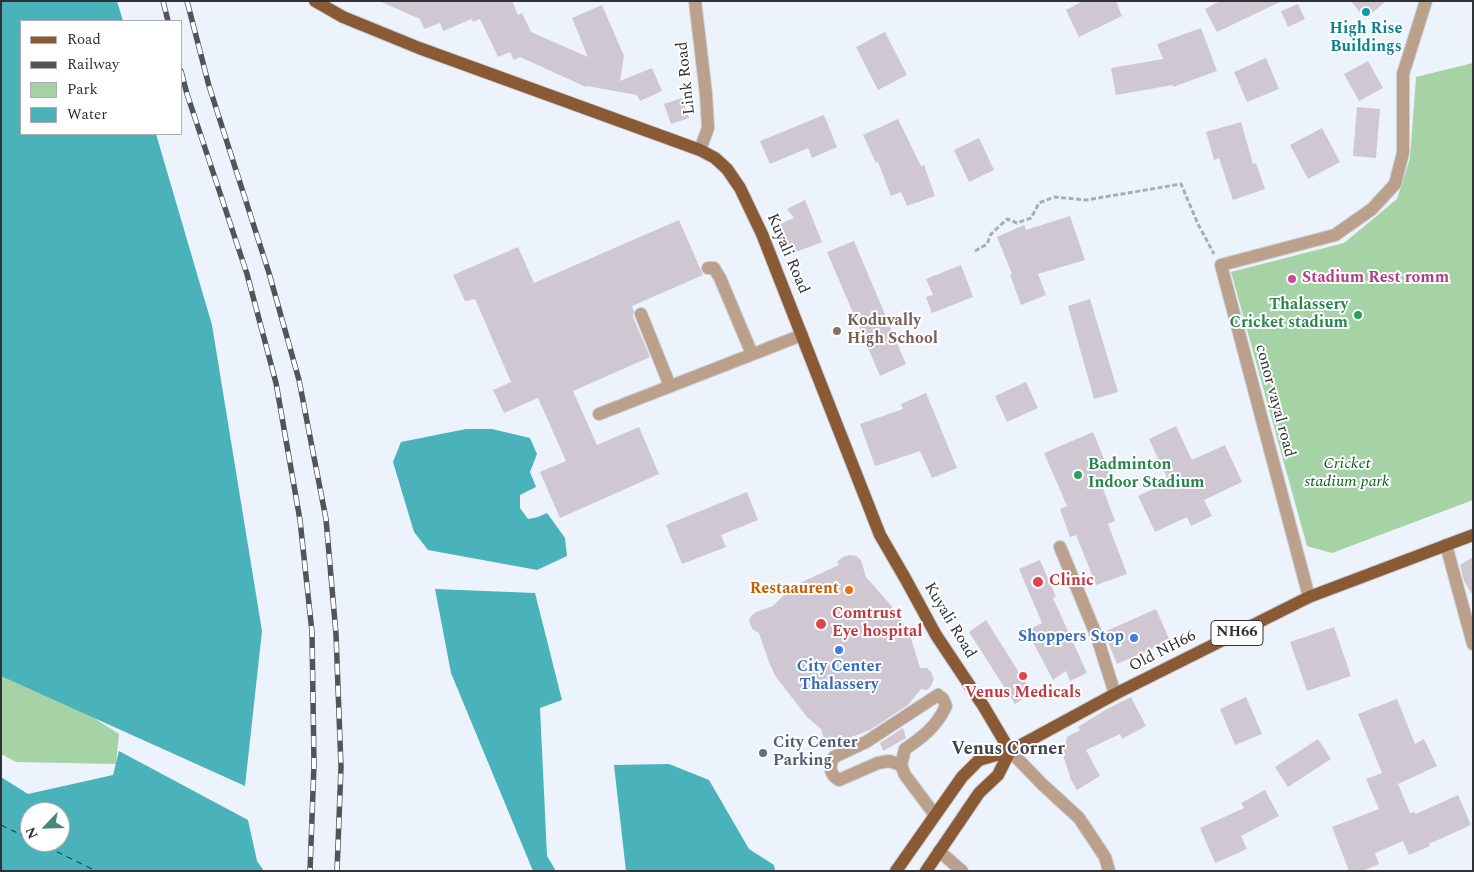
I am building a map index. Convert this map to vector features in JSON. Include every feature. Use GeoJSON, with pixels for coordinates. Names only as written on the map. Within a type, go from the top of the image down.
{"type":"FeatureCollection","features":[{"type":"Feature","properties":{"kind":"main road","name":"Kuyali Road"},"geometry":{"type":"LineString","coordinates":[[315,1],[343,17],[419,48],[700,150],[715,158],[727,169],[740,188],[762,234],[880,535],[906,578],[936,635],[984,706],[1010,752]]}},
{"type":"Feature","properties":{"kind":"main road","name":"Old NH66"},"geometry":{"type":"LineString","coordinates":[[896,871],[962,777],[979,760],[1010,752],[1116,694],[1309,597],[1473,534]]}},
{"type":"Feature","properties":{"kind":"main road"},"geometry":{"type":"LineString","coordinates":[[926,871],[979,793],[998,775],[1010,752]]}},
{"type":"Feature","properties":{"kind":"street","name":"Link Road"},"geometry":{"type":"LineString","coordinates":[[695,1],[708,128],[700,150]]}},
{"type":"Feature","properties":{"kind":"street"},"geometry":{"type":"LineString","coordinates":[[1221,266],[1335,235],[1372,209],[1395,184],[1403,153],[1403,74],[1426,1]]}},
{"type":"Feature","properties":{"kind":"street","name":"conor vayal road"},"geometry":{"type":"LineString","coordinates":[[1221,266],[1309,597]]}},
{"type":"Feature","properties":{"kind":"street"},"geometry":{"type":"LineString","coordinates":[[708,268],[714,268],[720,278],[752,354]]}},
{"type":"Feature","properties":{"kind":"street"},"geometry":{"type":"LineString","coordinates":[[641,314],[670,386]]}},
{"type":"Feature","properties":{"kind":"street"},"geometry":{"type":"LineString","coordinates":[[599,414],[802,335]]}},
{"type":"Feature","properties":{"kind":"street"},"geometry":{"type":"LineString","coordinates":[[1446,545],[1470,627],[1473,644]]}},
{"type":"Feature","properties":{"kind":"street"},"geometry":{"type":"LineString","coordinates":[[1060,547],[1097,637],[1116,694]]}},
{"type":"Feature","properties":{"kind":"street"},"geometry":{"type":"LineString","coordinates":[[901,765],[889,762],[878,763],[840,780],[834,777],[831,772],[834,757],[866,742],[938,695],[943,699],[946,706],[940,719],[926,734],[905,749],[901,765],[905,775],[935,814]]}},
{"type":"Feature","properties":{"kind":"street"},"geometry":{"type":"LineString","coordinates":[[1010,752],[1079,818],[1104,857],[1109,871]]}},
{"type":"Feature","properties":{"kind":"street"},"geometry":{"type":"LineString","coordinates":[[939,851],[962,871]]}},
{"type":"Feature","properties":{"kind":"path"},"geometry":{"type":"LineString","coordinates":[[974,251],[987,244],[991,234],[1007,219],[1017,223],[1031,218],[1039,203],[1054,197],[1086,200],[1181,184],[1198,224],[1221,266]]}},
{"type":"Feature","properties":{"kind":"green space","name":"Thalassery Cricket stadium"},"geometry":{"type":"Polygon","coordinates":[[[1473,63],[1473,500],[1332,553],[1307,546],[1231,272],[1344,243],[1397,199],[1410,158],[1416,77],[1473,63]]]}},
{"type":"Feature","properties":{"kind":"green space"},"geometry":{"type":"Polygon","coordinates":[[[1,658],[119,734],[116,764],[16,762],[1,754],[1,658]]]}},
{"type":"Feature","properties":{"kind":"water"},"geometry":{"type":"Polygon","coordinates":[[[1,1],[117,1],[123,20],[20,20],[20,135],[156,135],[212,325],[262,631],[245,786],[1,676],[1,1]]]}},
{"type":"Feature","properties":{"kind":"water"},"geometry":{"type":"Polygon","coordinates":[[[466,429],[492,429],[530,438],[537,454],[530,472],[536,487],[520,495],[520,508],[528,519],[547,513],[565,538],[567,556],[537,570],[428,550],[414,532],[393,462],[401,442],[466,429]]]}},
{"type":"Feature","properties":{"kind":"water"},"geometry":{"type":"Polygon","coordinates":[[[435,589],[535,593],[562,700],[540,708],[547,856],[556,871],[533,871],[451,673],[435,589]]]}},
{"type":"Feature","properties":{"kind":"water"},"geometry":{"type":"Polygon","coordinates":[[[119,751],[248,820],[257,861],[264,871],[1,871],[1,777],[28,794],[113,775],[119,751]]]}},
{"type":"Feature","properties":{"kind":"water"},"geometry":{"type":"Polygon","coordinates":[[[669,764],[709,780],[749,849],[774,865],[775,871],[626,871],[614,765],[669,764]]]}},
{"type":"Feature","properties":{"kind":"building"},"geometry":{"type":"Polygon","coordinates":[[[379,1],[512,1],[518,15],[522,13],[531,32],[588,57],[572,18],[602,5],[624,56],[620,81],[652,68],[662,91],[640,101],[637,95],[586,87],[520,57],[514,60],[510,52],[498,57],[480,19],[473,22],[472,19],[443,31],[440,23],[424,29],[420,19],[379,1]]]}},
{"type":"Feature","properties":{"kind":"building"},"geometry":{"type":"Polygon","coordinates":[[[1083,1],[1116,1],[1122,16],[1079,37],[1066,10],[1083,1]]]}},
{"type":"Feature","properties":{"kind":"building"},"geometry":{"type":"Polygon","coordinates":[[[1220,1],[1282,1],[1217,32],[1205,9],[1220,1]]]}},
{"type":"Feature","properties":{"kind":"building","name":"High Rise Buildings"},"geometry":{"type":"Polygon","coordinates":[[[1351,1],[1386,1],[1365,19],[1351,1]]]}},
{"type":"Feature","properties":{"kind":"building"},"geometry":{"type":"Polygon","coordinates":[[[1298,4],[1305,19],[1288,27],[1281,11],[1298,4]]]}},
{"type":"Feature","properties":{"kind":"building"},"geometry":{"type":"Polygon","coordinates":[[[1201,28],[1217,71],[1173,87],[1173,85],[1116,95],[1111,68],[1163,59],[1157,44],[1201,28]]]}},
{"type":"Feature","properties":{"kind":"building"},"geometry":{"type":"Polygon","coordinates":[[[885,32],[907,75],[878,90],[856,47],[885,32]]]}},
{"type":"Feature","properties":{"kind":"building"},"geometry":{"type":"Polygon","coordinates":[[[1266,58],[1279,89],[1247,102],[1234,72],[1266,58]]]}},
{"type":"Feature","properties":{"kind":"building"},"geometry":{"type":"Polygon","coordinates":[[[1368,61],[1383,88],[1359,101],[1344,74],[1368,61]]]}},
{"type":"Feature","properties":{"kind":"building"},"geometry":{"type":"Polygon","coordinates":[[[682,98],[689,118],[671,124],[664,104],[682,98]]]}},
{"type":"Feature","properties":{"kind":"building"},"geometry":{"type":"Polygon","coordinates":[[[1357,107],[1380,109],[1376,158],[1353,156],[1357,107]]]}},
{"type":"Feature","properties":{"kind":"building"},"geometry":{"type":"Polygon","coordinates":[[[824,115],[837,147],[812,158],[808,148],[770,164],[760,141],[824,115]]]}},
{"type":"Feature","properties":{"kind":"building"},"geometry":{"type":"Polygon","coordinates":[[[898,119],[921,166],[924,165],[935,196],[907,206],[901,192],[891,196],[878,162],[876,163],[863,135],[898,119]]]}},
{"type":"Feature","properties":{"kind":"building"},"geometry":{"type":"Polygon","coordinates":[[[1241,122],[1253,164],[1256,163],[1265,189],[1233,200],[1219,158],[1214,160],[1206,132],[1241,122]]]}},
{"type":"Feature","properties":{"kind":"building"},"geometry":{"type":"Polygon","coordinates":[[[1322,128],[1340,162],[1308,179],[1290,145],[1322,128]]]}},
{"type":"Feature","properties":{"kind":"building"},"geometry":{"type":"Polygon","coordinates":[[[979,138],[994,170],[969,182],[954,150],[979,138]]]}},
{"type":"Feature","properties":{"kind":"building"},"geometry":{"type":"Polygon","coordinates":[[[805,200],[822,242],[791,254],[780,224],[794,218],[787,209],[805,200]]]}},
{"type":"Feature","properties":{"kind":"building"},"geometry":{"type":"Polygon","coordinates":[[[1070,216],[1085,260],[1038,274],[1046,295],[1021,305],[1010,275],[1012,274],[997,237],[1024,225],[1026,230],[1070,216]]]}},
{"type":"Feature","properties":{"kind":"building"},"geometry":{"type":"Polygon","coordinates":[[[679,220],[703,275],[632,306],[634,311],[633,317],[650,357],[573,391],[597,445],[639,427],[659,474],[560,518],[540,472],[566,461],[538,398],[504,413],[493,390],[511,382],[475,299],[465,301],[453,275],[518,247],[534,283],[679,220]]]}},
{"type":"Feature","properties":{"kind":"building"},"geometry":{"type":"Polygon","coordinates":[[[854,241],[906,364],[880,376],[827,252],[854,241]]]}},
{"type":"Feature","properties":{"kind":"building"},"geometry":{"type":"Polygon","coordinates":[[[961,265],[973,297],[932,313],[926,297],[933,295],[926,279],[961,265]]]}},
{"type":"Feature","properties":{"kind":"building"},"geometry":{"type":"Polygon","coordinates":[[[1090,299],[1118,392],[1094,399],[1068,306],[1090,299]]]}},
{"type":"Feature","properties":{"kind":"building"},"geometry":{"type":"Polygon","coordinates":[[[1026,382],[1038,408],[1007,422],[995,396],[1026,382]]]}},
{"type":"Feature","properties":{"kind":"building"},"geometry":{"type":"Polygon","coordinates":[[[926,393],[957,468],[932,478],[920,451],[875,466],[860,424],[903,409],[901,404],[926,393]]]}},
{"type":"Feature","properties":{"kind":"building"},"geometry":{"type":"Polygon","coordinates":[[[1176,426],[1192,460],[1225,445],[1242,482],[1204,500],[1212,516],[1191,526],[1187,517],[1155,532],[1138,496],[1169,482],[1149,439],[1176,426]]]}},
{"type":"Feature","properties":{"kind":"building"},"geometry":{"type":"Polygon","coordinates":[[[1093,432],[1113,481],[1102,486],[1115,521],[1108,524],[1127,574],[1096,585],[1076,535],[1070,537],[1060,509],[1067,506],[1044,453],[1093,432]]]}},
{"type":"Feature","properties":{"kind":"building"},"geometry":{"type":"Polygon","coordinates":[[[747,492],[758,520],[721,535],[726,547],[682,564],[666,525],[747,492]]]}},
{"type":"Feature","properties":{"kind":"building","name":"City Center Thalassery"},"geometry":{"type":"Polygon","coordinates":[[[856,556],[861,560],[866,577],[889,603],[911,638],[920,668],[927,668],[934,679],[927,690],[921,689],[908,705],[870,730],[832,746],[825,743],[821,729],[807,717],[776,677],[759,633],[753,630],[749,621],[756,612],[773,606],[789,590],[839,565],[837,562],[843,557],[856,556]]]}},
{"type":"Feature","properties":{"kind":"building"},"geometry":{"type":"Polygon","coordinates":[[[1473,557],[1473,596],[1464,581],[1460,565],[1473,557]]]}},
{"type":"Feature","properties":{"kind":"building"},"geometry":{"type":"Polygon","coordinates":[[[1040,560],[1056,597],[1053,598],[1087,673],[1070,681],[1066,671],[1053,680],[1027,631],[1042,623],[1019,569],[1040,560]]]}},
{"type":"Feature","properties":{"kind":"building"},"geometry":{"type":"Polygon","coordinates":[[[1156,609],[1170,641],[1117,664],[1104,632],[1156,609]]]}},
{"type":"Feature","properties":{"kind":"building"},"geometry":{"type":"Polygon","coordinates":[[[986,620],[1032,693],[1015,704],[969,632],[986,620]]]}},
{"type":"Feature","properties":{"kind":"building"},"geometry":{"type":"Polygon","coordinates":[[[1334,627],[1351,676],[1307,691],[1290,642],[1334,627]]]}},
{"type":"Feature","properties":{"kind":"building"},"geometry":{"type":"Polygon","coordinates":[[[1131,697],[1146,726],[1122,739],[1120,734],[1086,750],[1100,776],[1077,790],[1071,780],[1063,755],[1067,737],[1080,730],[1078,727],[1131,697]]]}},
{"type":"Feature","properties":{"kind":"building"},"geometry":{"type":"Polygon","coordinates":[[[1246,697],[1262,734],[1235,745],[1220,709],[1246,697]]]}},
{"type":"Feature","properties":{"kind":"building"},"geometry":{"type":"Polygon","coordinates":[[[1397,699],[1415,744],[1424,739],[1437,766],[1398,784],[1410,813],[1414,812],[1416,814],[1458,795],[1471,825],[1409,855],[1403,841],[1375,853],[1379,864],[1362,871],[1349,871],[1332,827],[1379,809],[1366,779],[1382,773],[1358,714],[1397,699]]]}},
{"type":"Feature","properties":{"kind":"building"},"geometry":{"type":"Polygon","coordinates":[[[903,728],[906,738],[883,751],[880,743],[903,728]]]}},
{"type":"Feature","properties":{"kind":"building"},"geometry":{"type":"Polygon","coordinates":[[[1318,739],[1331,759],[1288,787],[1275,767],[1318,739]]]}},
{"type":"Feature","properties":{"kind":"building"},"geometry":{"type":"Polygon","coordinates":[[[1265,790],[1279,816],[1241,836],[1247,849],[1215,863],[1200,828],[1244,808],[1241,803],[1265,790]]]}},
{"type":"Feature","properties":{"kind":"ferry route"},"geometry":{"type":"LineString","coordinates":[[1,825],[20,834]]}},
{"type":"Feature","properties":{"kind":"ferry route"},"geometry":{"type":"LineString","coordinates":[[57,852],[96,871]]}},
{"type":"Feature","properties":{"kind":"railway"},"geometry":{"type":"LineString","coordinates":[[163,1],[168,20]]}},
{"type":"Feature","properties":{"kind":"railway"},"geometry":{"type":"LineString","coordinates":[[187,1],[209,86],[269,273],[299,380],[326,519],[336,634],[341,767],[337,871]]}},
{"type":"Feature","properties":{"kind":"railway"},"geometry":{"type":"LineString","coordinates":[[182,75],[247,274],[276,383],[300,520],[312,632],[314,764],[310,871]]}},
{"type":"Feature","properties":{"kind":"place","name":"High Rise Buildings"},"geometry":{"type":"Point","coordinates":[1366,12]}},
{"type":"Feature","properties":{"kind":"place","name":"Stadium Rest romm"},"geometry":{"type":"Point","coordinates":[1292,279]}},
{"type":"Feature","properties":{"kind":"place","name":"Thalassery Cricket stadium"},"geometry":{"type":"Point","coordinates":[1358,315]}},
{"type":"Feature","properties":{"kind":"place","name":"Koduvally High School"},"geometry":{"type":"Point","coordinates":[837,331]}},
{"type":"Feature","properties":{"kind":"place","name":"Badminton Indoor Stadium"},"geometry":{"type":"Point","coordinates":[1078,475]}},
{"type":"Feature","properties":{"kind":"place","name":"Clinic"},"geometry":{"type":"Point","coordinates":[1038,582]}},
{"type":"Feature","properties":{"kind":"place","name":"Restaaurent"},"geometry":{"type":"Point","coordinates":[849,590]}},
{"type":"Feature","properties":{"kind":"place","name":"Comtrust Eye hospital"},"geometry":{"type":"Point","coordinates":[821,624]}},
{"type":"Feature","properties":{"kind":"place","name":"Shoppers Stop"},"geometry":{"type":"Point","coordinates":[1134,638]}},
{"type":"Feature","properties":{"kind":"place","name":"City Center Thalassery"},"geometry":{"type":"Point","coordinates":[839,650]}},
{"type":"Feature","properties":{"kind":"place","name":"Venus Medicals"},"geometry":{"type":"Point","coordinates":[1023,676]}},
{"type":"Feature","properties":{"kind":"place","name":"City Center Parking"},"geometry":{"type":"Point","coordinates":[763,753]}},
{"type":"Feature","properties":{"kind":"district","name":"Venus Corner"},"geometry":{"type":"Point","coordinates":[1008,750]}},
{"type":"Feature","properties":{"kind":"park label","name":"Cricket stadium park"},"geometry":{"type":"Point","coordinates":[1347,474]}}]}
